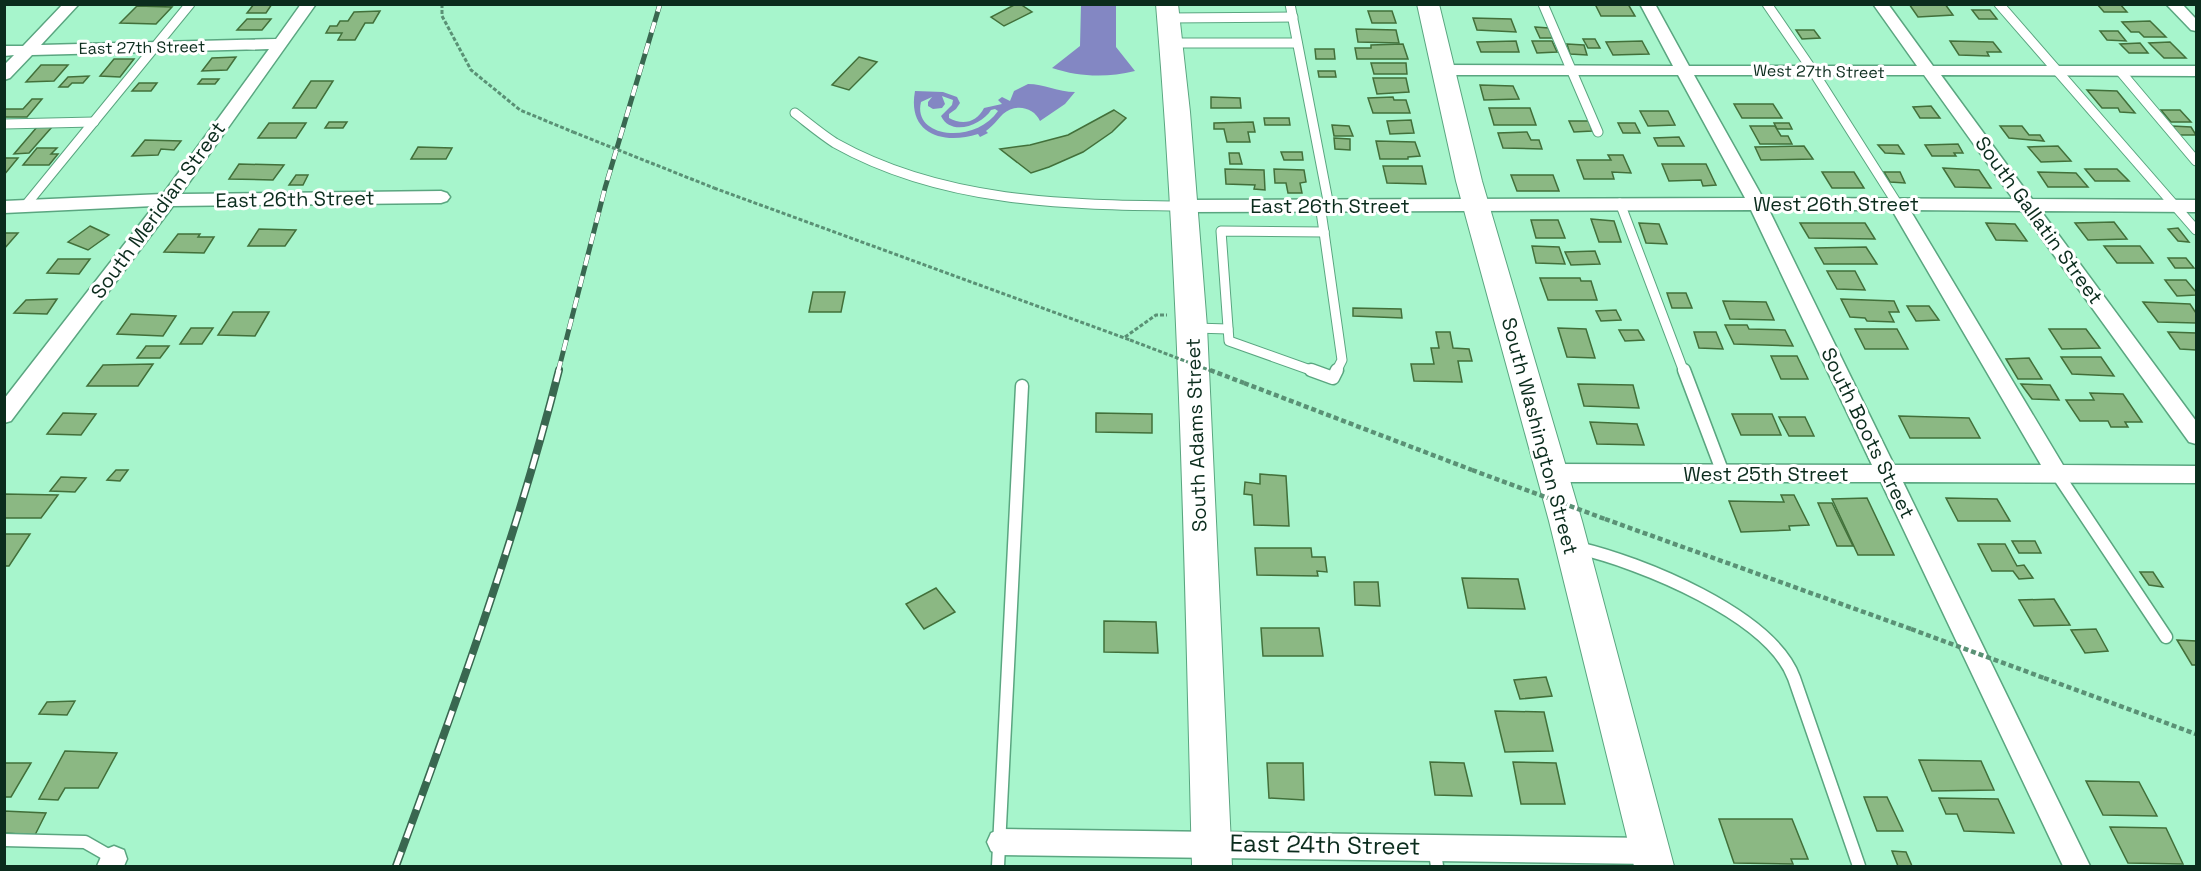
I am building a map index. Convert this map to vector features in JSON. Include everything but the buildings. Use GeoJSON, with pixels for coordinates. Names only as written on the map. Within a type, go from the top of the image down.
{"type":"FeatureCollection","features":[{"type":"Feature","properties":{"kind":"main road","name":"South Washington Street"},"geometry":{"type":"LineString","coordinates":[[1428,4],[1441,70],[1476,206],[1572,547],[1652,859]]}},
{"type":"Feature","properties":{"kind":"main road","name":"South Adams Street"},"geometry":{"type":"LineString","coordinates":[[1169,22],[1185,206],[1212,855]]}},
{"type":"Feature","properties":{"kind":"street"},"geometry":{"type":"LineString","coordinates":[[4,75],[72,4]]}},
{"type":"Feature","properties":{"kind":"street","name":"South Meridian Street"},"geometry":{"type":"LineString","coordinates":[[4,415],[168,200],[309,4]]}},
{"type":"Feature","properties":{"kind":"street","name":"South Boots Street"},"geometry":{"type":"LineString","coordinates":[[1647,4],[1757,203],[2077,867]]}},
{"type":"Feature","properties":{"kind":"street","name":"South Gallatin Street"},"geometry":{"type":"LineString","coordinates":[[1880,4],[2196,436]]}},
{"type":"Feature","properties":{"kind":"street"},"geometry":{"type":"LineString","coordinates":[[2173,4],[2196,27]]}},
{"type":"Feature","properties":{"kind":"street","name":"East 27th Street"},"geometry":{"type":"LineString","coordinates":[[4,51],[279,44]]}},
{"type":"Feature","properties":{"kind":"street","name":"West 27th Street"},"geometry":{"type":"LineString","coordinates":[[1441,70],[2196,71]]}},
{"type":"Feature","properties":{"kind":"street","name":"East 26th Street"},"geometry":{"type":"LineString","coordinates":[[4,207],[168,200],[441,197]]}},
{"type":"Feature","properties":{"kind":"street","name":"West 26th Street"},"geometry":{"type":"LineString","coordinates":[[1476,206],[1620,203],[2196,206]]}},
{"type":"Feature","properties":{"kind":"street"},"geometry":{"type":"LineString","coordinates":[[1898,205],[2058,475]]}},
{"type":"Feature","properties":{"kind":"street","name":"East 26th Street"},"geometry":{"type":"LineString","coordinates":[[1185,206],[1476,206]]}},
{"type":"Feature","properties":{"kind":"street","name":"West 25th Street"},"geometry":{"type":"LineString","coordinates":[[1552,473],[2196,474]]}},
{"type":"Feature","properties":{"kind":"street","name":"East 24th Street"},"geometry":{"type":"LineString","coordinates":[[999,854],[1652,859]]}},
{"type":"Feature","properties":{"kind":"lane"},"geometry":{"type":"LineString","coordinates":[[25,206],[190,4]]}},
{"type":"Feature","properties":{"kind":"lane"},"geometry":{"type":"LineString","coordinates":[[1290,4],[1324,206],[1324,232],[1342,360],[1333,378],[1229,341],[1221,231],[1324,232]]}},
{"type":"Feature","properties":{"kind":"lane"},"geometry":{"type":"LineString","coordinates":[[1543,4],[1598,132]]}},
{"type":"Feature","properties":{"kind":"lane"},"geometry":{"type":"LineString","coordinates":[[1767,4],[1813,71],[1898,205]]}},
{"type":"Feature","properties":{"kind":"lane"},"geometry":{"type":"LineString","coordinates":[[1999,4],[2196,230]]}},
{"type":"Feature","properties":{"kind":"lane"},"geometry":{"type":"LineString","coordinates":[[1169,22],[1293,17]]}},
{"type":"Feature","properties":{"kind":"lane"},"geometry":{"type":"LineString","coordinates":[[1169,22],[1297,43]]}},
{"type":"Feature","properties":{"kind":"lane"},"geometry":{"type":"LineString","coordinates":[[2120,71],[2196,161]]}},
{"type":"Feature","properties":{"kind":"lane"},"geometry":{"type":"LineString","coordinates":[[795,113],[836,143],[879,164],[920,179],[966,191],[1064,204],[1185,206]]}},
{"type":"Feature","properties":{"kind":"lane"},"geometry":{"type":"LineString","coordinates":[[4,123],[94,122]]}},
{"type":"Feature","properties":{"kind":"lane"},"geometry":{"type":"LineString","coordinates":[[1620,203],[1723,474]]}},
{"type":"Feature","properties":{"kind":"lane"},"geometry":{"type":"LineString","coordinates":[[1191,328],[1228,328]]}},
{"type":"Feature","properties":{"kind":"lane"},"geometry":{"type":"LineString","coordinates":[[999,854],[1022,386]]}},
{"type":"Feature","properties":{"kind":"lane"},"geometry":{"type":"LineString","coordinates":[[2058,475],[2166,637]]}},
{"type":"Feature","properties":{"kind":"lane"},"geometry":{"type":"LineString","coordinates":[[1572,547],[1596,551],[1653,572],[1717,605],[1751,627],[1786,661],[1859,867]]}},
{"type":"Feature","properties":{"kind":"lane"},"geometry":{"type":"LineString","coordinates":[[4,840],[85,842],[112,863]]}},
{"type":"Feature","properties":{"kind":"path"},"geometry":{"type":"LineString","coordinates":[[442,4],[442,16],[471,70],[520,110],[714,188],[1130,340],[1472,470],[2196,735]]}},
{"type":"Feature","properties":{"kind":"path"},"geometry":{"type":"LineString","coordinates":[[1124,338],[1156,315]]}},
{"type":"Feature","properties":{"kind":"water"},"geometry":{"type":"Polygon","coordinates":[[[1081,5],[1116,5],[1116,47],[1135,71],[1093,76],[1052,68],[1080,46],[1081,5]]]}},
{"type":"Feature","properties":{"kind":"water"},"geometry":{"type":"Polygon","coordinates":[[[1028,84],[1075,92],[1065,104],[1040,121],[1029,110],[1013,108],[1003,114],[986,131],[988,133],[980,137],[978,134],[952,138],[930,133],[922,126],[914,106],[915,91],[943,92],[957,97],[960,103],[949,114],[949,118],[964,122],[978,117],[984,108],[1002,104],[998,100],[1002,97],[1010,101],[1014,91],[1028,84]],[[942,96],[945,104],[942,108],[933,109],[928,106],[932,97],[921,102],[921,114],[926,123],[935,130],[961,133],[988,122],[998,111],[991,110],[974,124],[952,126],[941,116],[952,105],[953,100],[942,96]]]}},
{"type":"Feature","properties":{"kind":"railway"},"geometry":{"type":"LineString","coordinates":[[558,372],[605,188],[660,4]]}},
{"type":"Feature","properties":{"kind":"railway"},"geometry":{"type":"LineString","coordinates":[[396,866],[463,682],[504,558],[559,370]]}}]}
